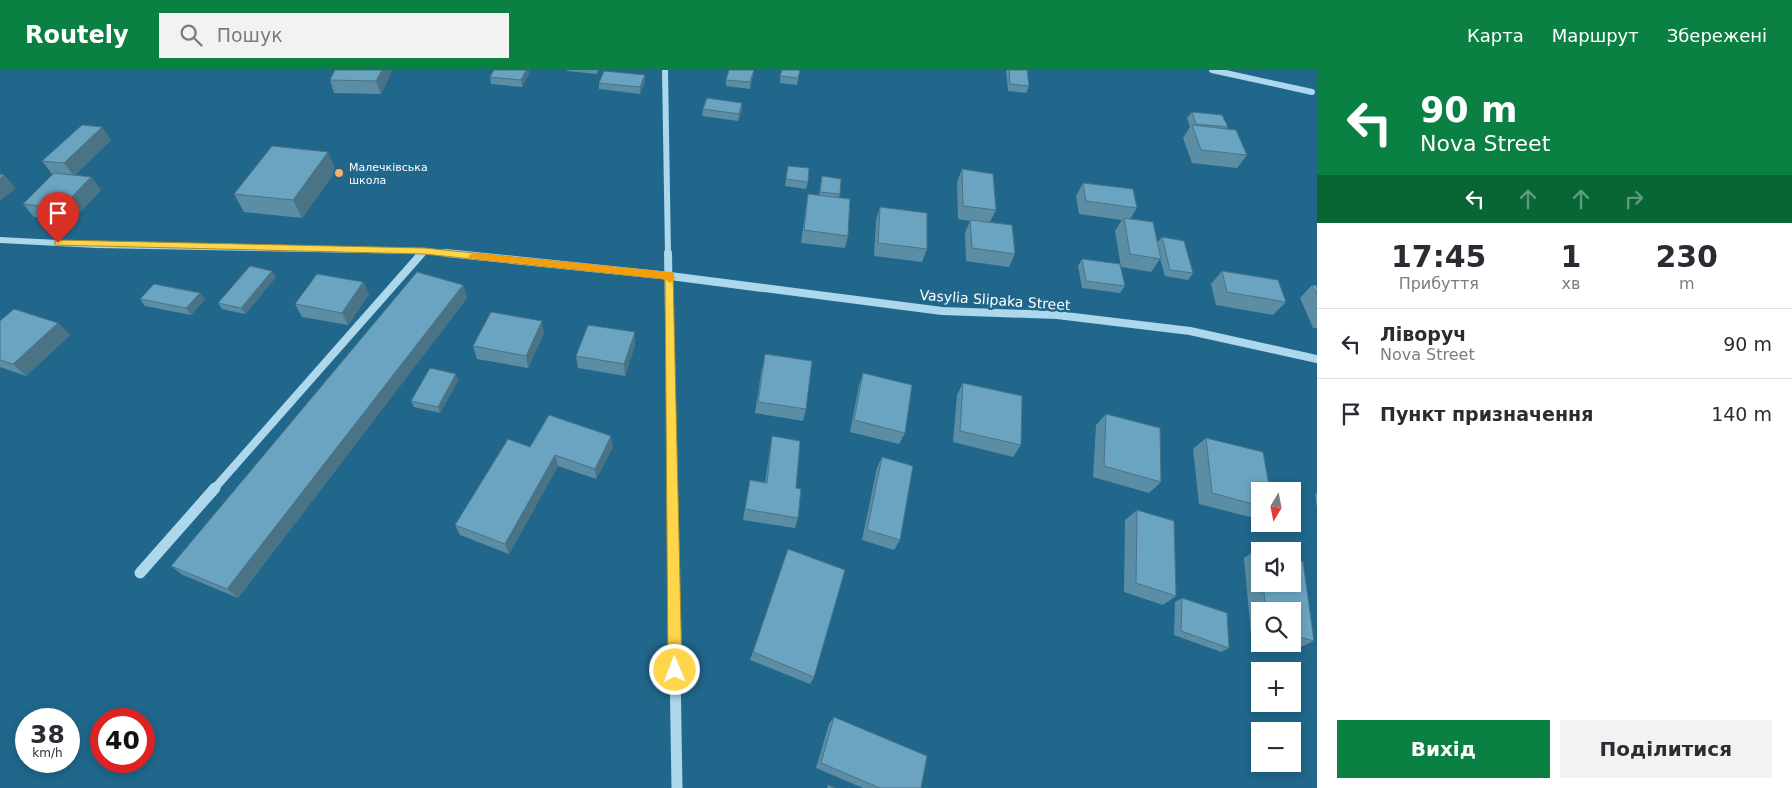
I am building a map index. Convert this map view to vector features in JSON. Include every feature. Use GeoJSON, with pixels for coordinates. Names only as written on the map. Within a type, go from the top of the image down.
{"type":"FeatureCollection","features":[{"type":"Feature","properties":{"kind":"street"},"geometry":{"type":"LineString","coordinates":[[665,70],[670,276],[677,788]]}},
{"type":"Feature","properties":{"kind":"street"},"geometry":{"type":"LineString","coordinates":[[1212,70],[1312,92]]}},
{"type":"Feature","properties":{"kind":"street","name":"Vasylia Slipaka Street"},"geometry":{"type":"LineString","coordinates":[[0,240],[97,245],[424,251],[670,276],[942,311],[1057,315],[1190,331],[1317,359]]}},
{"type":"Feature","properties":{"kind":"street"},"geometry":{"type":"LineString","coordinates":[[140,573],[424,251]]}},
{"type":"Feature","properties":{"kind":"building"},"geometry":{"type":"Polygon","coordinates":[[[335,70],[382,70],[376,81],[330,80],[335,70]]]}},
{"type":"Feature","properties":{"kind":"building"},"geometry":{"type":"Polygon","coordinates":[[[494,70],[526,70],[521,80],[490,77],[494,70]]]}},
{"type":"Feature","properties":{"kind":"building"},"geometry":{"type":"Polygon","coordinates":[[[729,70],[754,70],[750,82],[726,80],[729,70]]]}},
{"type":"Feature","properties":{"kind":"building"},"geometry":{"type":"Polygon","coordinates":[[[782,70],[800,70],[798,78],[780,76],[782,70]]]}},
{"type":"Feature","properties":{"kind":"building"},"geometry":{"type":"Polygon","coordinates":[[[1009,70],[1027,70],[1029,86],[1010,84],[1009,70]]]}},
{"type":"Feature","properties":{"kind":"building"},"geometry":{"type":"Polygon","coordinates":[[[604,71],[645,75],[640,87],[599,83],[604,71]]]}},
{"type":"Feature","properties":{"kind":"building"},"geometry":{"type":"Polygon","coordinates":[[[707,98],[742,103],[739,114],[703,109],[707,98]]]}},
{"type":"Feature","properties":{"kind":"building"},"geometry":{"type":"Polygon","coordinates":[[[1192,112],[1222,115],[1228,127],[1196,124],[1192,112]]]}},
{"type":"Feature","properties":{"kind":"building"},"geometry":{"type":"Polygon","coordinates":[[[82,125],[102,127],[64,163],[42,161],[82,125]]]}},
{"type":"Feature","properties":{"kind":"building"},"geometry":{"type":"Polygon","coordinates":[[[1192,125],[1236,130],[1247,155],[1201,150],[1192,125]]]}},
{"type":"Feature","properties":{"kind":"building"},"geometry":{"type":"Polygon","coordinates":[[[272,146],[328,152],[293,200],[234,194],[272,146]]]}},
{"type":"Feature","properties":{"kind":"building"},"geometry":{"type":"Polygon","coordinates":[[[788,166],[809,168],[808,182],[786,179],[788,166]]]}},
{"type":"Feature","properties":{"kind":"building"},"geometry":{"type":"Polygon","coordinates":[[[962,169],[993,174],[996,210],[963,206],[962,169]]]}},
{"type":"Feature","properties":{"kind":"building"},"geometry":{"type":"Polygon","coordinates":[[[54,173],[91,177],[61,208],[23,204],[54,173]]]}},
{"type":"Feature","properties":{"kind":"building"},"geometry":{"type":"Polygon","coordinates":[[[822,176],[841,179],[840,194],[820,192],[822,176]]]}},
{"type":"Feature","properties":{"kind":"building"},"geometry":{"type":"Polygon","coordinates":[[[1083,183],[1133,189],[1137,208],[1086,201],[1083,183]]]}},
{"type":"Feature","properties":{"kind":"building"},"geometry":{"type":"Polygon","coordinates":[[[808,194],[850,199],[848,236],[804,230],[808,194]]]}},
{"type":"Feature","properties":{"kind":"building"},"geometry":{"type":"Polygon","coordinates":[[[880,207],[927,213],[927,249],[878,243],[880,207]]]}},
{"type":"Feature","properties":{"kind":"building"},"geometry":{"type":"Polygon","coordinates":[[[1124,218],[1153,222],[1161,259],[1130,254],[1124,218]]]}},
{"type":"Feature","properties":{"kind":"building"},"geometry":{"type":"Polygon","coordinates":[[[970,220],[1012,225],[1015,254],[972,248],[970,220]]]}},
{"type":"Feature","properties":{"kind":"building"},"geometry":{"type":"Polygon","coordinates":[[[1162,237],[1184,241],[1193,273],[1170,270],[1162,237]]]}},
{"type":"Feature","properties":{"kind":"building"},"geometry":{"type":"Polygon","coordinates":[[[1082,259],[1120,264],[1125,286],[1086,281],[1082,259]]]}},
{"type":"Feature","properties":{"kind":"building"},"geometry":{"type":"Polygon","coordinates":[[[250,266],[272,271],[241,308],[218,303],[250,266]]]}},
{"type":"Feature","properties":{"kind":"building"},"geometry":{"type":"Polygon","coordinates":[[[1222,271],[1278,280],[1286,302],[1227,292],[1222,271]]]}},
{"type":"Feature","properties":{"kind":"building"},"geometry":{"type":"Polygon","coordinates":[[[417,272],[463,285],[227,589],[171,566],[417,272]]]}},
{"type":"Feature","properties":{"kind":"building"},"geometry":{"type":"Polygon","coordinates":[[[317,274],[363,282],[342,313],[295,304],[317,274]]]}},
{"type":"Feature","properties":{"kind":"building"},"geometry":{"type":"Polygon","coordinates":[[[154,284],[200,293],[186,308],[140,299],[154,284]]]}},
{"type":"Feature","properties":{"kind":"building"},"geometry":{"type":"Polygon","coordinates":[[[1312,285],[1317,286],[1317,295],[1312,285]]]}},
{"type":"Feature","properties":{"kind":"building"},"geometry":{"type":"Polygon","coordinates":[[[14,309],[58,323],[13,364],[0,360],[0,321],[14,309]]]}},
{"type":"Feature","properties":{"kind":"building"},"geometry":{"type":"Polygon","coordinates":[[[491,312],[542,321],[526,356],[473,346],[491,312]]]}},
{"type":"Feature","properties":{"kind":"building"},"geometry":{"type":"Polygon","coordinates":[[[588,325],[635,332],[624,364],[576,356],[588,325]]]}},
{"type":"Feature","properties":{"kind":"building"},"geometry":{"type":"Polygon","coordinates":[[[765,354],[812,361],[806,409],[758,402],[765,354]]]}},
{"type":"Feature","properties":{"kind":"building"},"geometry":{"type":"Polygon","coordinates":[[[430,368],[456,374],[438,407],[411,401],[430,368]]]}},
{"type":"Feature","properties":{"kind":"building"},"geometry":{"type":"Polygon","coordinates":[[[863,373],[912,385],[905,433],[854,420],[863,373]]]}},
{"type":"Feature","properties":{"kind":"building"},"geometry":{"type":"Polygon","coordinates":[[[963,383],[1022,396],[1021,445],[960,431],[963,383]]]}},
{"type":"Feature","properties":{"kind":"building"},"geometry":{"type":"Polygon","coordinates":[[[1106,414],[1160,428],[1161,482],[1104,466],[1106,414]]]}},
{"type":"Feature","properties":{"kind":"building"},"geometry":{"type":"Polygon","coordinates":[[[549,415],[611,436],[595,469],[555,455],[505,544],[455,525],[508,439],[530,447],[549,415]]]}},
{"type":"Feature","properties":{"kind":"building"},"geometry":{"type":"Polygon","coordinates":[[[772,436],[800,441],[796,488],[801,489],[798,518],[745,509],[750,480],[767,483],[772,436]]]}},
{"type":"Feature","properties":{"kind":"building"},"geometry":{"type":"Polygon","coordinates":[[[1206,438],[1263,452],[1268,482],[1251,482],[1251,504],[1212,493],[1206,438]]]}},
{"type":"Feature","properties":{"kind":"building"},"geometry":{"type":"Polygon","coordinates":[[[882,457],[913,466],[900,540],[867,530],[882,457]]]}},
{"type":"Feature","properties":{"kind":"building"},"geometry":{"type":"Polygon","coordinates":[[[1137,510],[1174,521],[1176,596],[1136,583],[1137,510]]]}},
{"type":"Feature","properties":{"kind":"building"},"geometry":{"type":"Polygon","coordinates":[[[788,549],[845,570],[814,677],[753,652],[788,549]]]}},
{"type":"Feature","properties":{"kind":"building"},"geometry":{"type":"Polygon","coordinates":[[[1301,561],[1303,562],[1314,641],[1301,637],[1301,602],[1265,602],[1264,592],[1301,592],[1301,561]]]}},
{"type":"Feature","properties":{"kind":"building"},"geometry":{"type":"Polygon","coordinates":[[[1182,598],[1227,613],[1229,648],[1181,631],[1182,598]]]}},
{"type":"Feature","properties":{"kind":"building"},"geometry":{"type":"Polygon","coordinates":[[[834,717],[927,756],[921,788],[880,788],[821,763],[834,717]]]}},
{"type":"Feature","properties":{"kind":"slow traffic"},"geometry":{"type":"LineString","coordinates":[[473,256],[670,276],[670,279]]}},
{"type":"Feature","properties":{"kind":"place","name":"Малечківська школа"},"geometry":{"type":"Point","coordinates":[339,173]}},
{"type":"Feature","properties":{"kind":"route"},"geometry":{"type":"LineString","coordinates":[[58,243],[424,251],[670,276],[675,670]]}}]}
